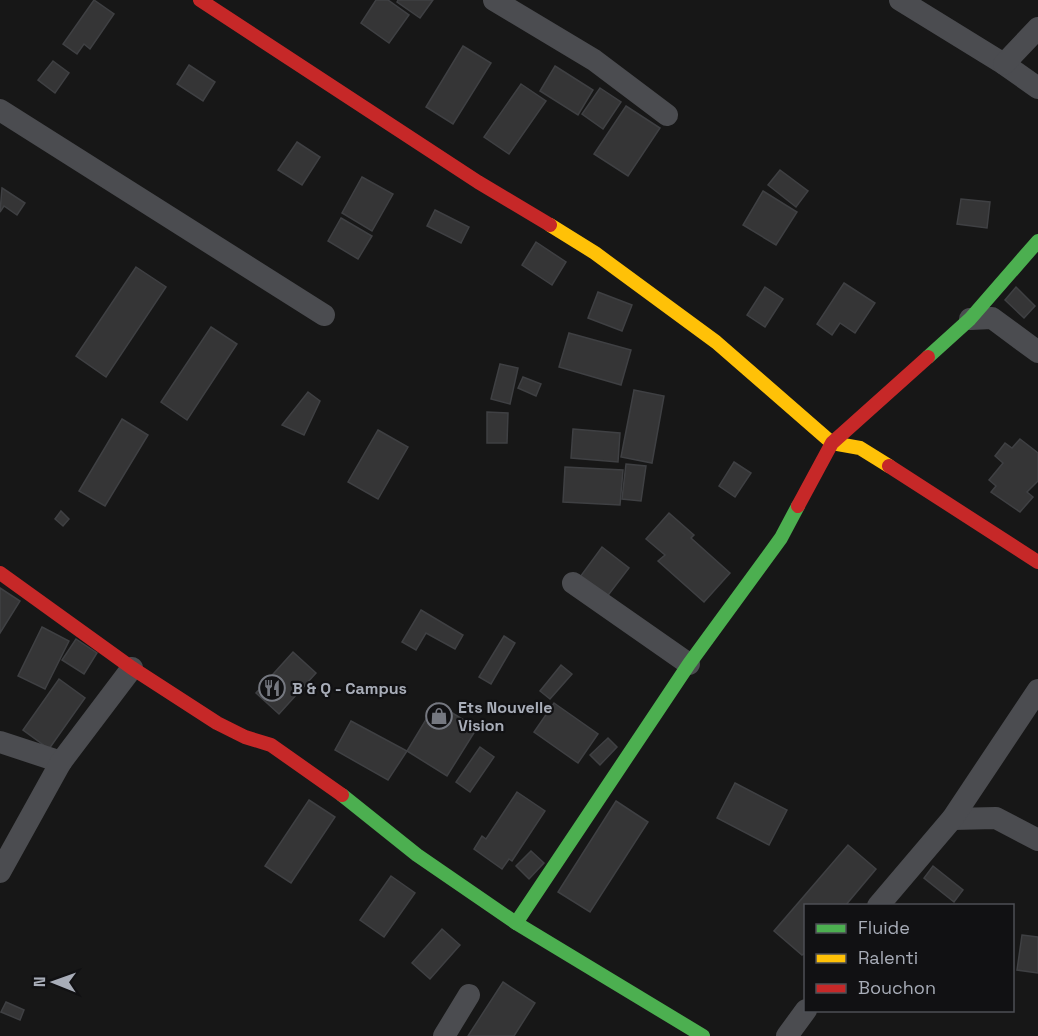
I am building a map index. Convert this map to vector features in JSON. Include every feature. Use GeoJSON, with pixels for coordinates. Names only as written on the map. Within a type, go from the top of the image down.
{"type":"FeatureCollection","features":[{"type":"Feature","properties":{"kind":"street"},"geometry":{"type":"LineString","coordinates":[[200,0],[468,176],[595,253],[716,342],[832,443],[860,448],[1038,562]]}},
{"type":"Feature","properties":{"kind":"street"},"geometry":{"type":"LineString","coordinates":[[494,0],[594,60],[667,115]]}},
{"type":"Feature","properties":{"kind":"street"},"geometry":{"type":"LineString","coordinates":[[900,0],[1004,64],[1038,88]]}},
{"type":"Feature","properties":{"kind":"street"},"geometry":{"type":"LineString","coordinates":[[1004,64],[1038,28]]}},
{"type":"Feature","properties":{"kind":"street"},"geometry":{"type":"LineString","coordinates":[[0,110],[324,315]]}},
{"type":"Feature","properties":{"kind":"street"},"geometry":{"type":"LineString","coordinates":[[516,923],[689,664],[781,538],[832,443],[970,319],[1038,241]]}},
{"type":"Feature","properties":{"kind":"street"},"geometry":{"type":"LineString","coordinates":[[970,319],[992,318],[1038,352]]}},
{"type":"Feature","properties":{"kind":"street"},"geometry":{"type":"LineString","coordinates":[[0,573],[132,668],[218,723],[245,737],[271,745],[330,786],[417,855],[516,923],[703,1036]]}},
{"type":"Feature","properties":{"kind":"street"},"geometry":{"type":"LineString","coordinates":[[573,583],[689,664]]}},
{"type":"Feature","properties":{"kind":"street"},"geometry":{"type":"LineString","coordinates":[[0,872],[61,762],[132,668]]}},
{"type":"Feature","properties":{"kind":"street"},"geometry":{"type":"LineString","coordinates":[[881,904],[952,819],[1038,690]]}},
{"type":"Feature","properties":{"kind":"street"},"geometry":{"type":"LineString","coordinates":[[0,742],[61,762]]}},
{"type":"Feature","properties":{"kind":"street"},"geometry":{"type":"LineString","coordinates":[[952,819],[996,818],[1038,840]]}},
{"type":"Feature","properties":{"kind":"street"},"geometry":{"type":"LineString","coordinates":[[444,1036],[470,995]]}},
{"type":"Feature","properties":{"kind":"street"},"geometry":{"type":"LineString","coordinates":[[787,1036],[805,1012]]}},
{"type":"Feature","properties":{"kind":"building"},"geometry":{"type":"Polygon","coordinates":[[[94,0],[114,14],[90,49],[84,44],[77,54],[63,44],[94,0]]]}},
{"type":"Feature","properties":{"kind":"building"},"geometry":{"type":"Polygon","coordinates":[[[376,0],[388,0],[409,15],[389,43],[361,23],[376,0]]]}},
{"type":"Feature","properties":{"kind":"building"},"geometry":{"type":"Polygon","coordinates":[[[398,0],[433,0],[420,18],[397,2],[398,0]]]}},
{"type":"Feature","properties":{"kind":"building"},"geometry":{"type":"Polygon","coordinates":[[[463,46],[491,63],[453,124],[426,107],[463,46]]]}},
{"type":"Feature","properties":{"kind":"building"},"geometry":{"type":"Polygon","coordinates":[[[53,61],[69,73],[55,93],[38,80],[53,61]]]}},
{"type":"Feature","properties":{"kind":"building"},"geometry":{"type":"Polygon","coordinates":[[[189,65],[215,82],[203,101],[177,84],[189,65]]]}},
{"type":"Feature","properties":{"kind":"building"},"geometry":{"type":"Polygon","coordinates":[[[555,66],[593,90],[578,115],[540,91],[555,66]]]}},
{"type":"Feature","properties":{"kind":"building"},"geometry":{"type":"Polygon","coordinates":[[[521,84],[546,101],[509,154],[484,137],[521,84]]]}},
{"type":"Feature","properties":{"kind":"building"},"geometry":{"type":"Polygon","coordinates":[[[600,88],[621,102],[603,129],[582,114],[600,88]]]}},
{"type":"Feature","properties":{"kind":"building"},"geometry":{"type":"Polygon","coordinates":[[[626,106],[660,128],[628,176],[594,154],[626,106]]]}},
{"type":"Feature","properties":{"kind":"building"},"geometry":{"type":"Polygon","coordinates":[[[297,142],[320,157],[302,185],[278,170],[297,142]]]}},
{"type":"Feature","properties":{"kind":"building"},"geometry":{"type":"Polygon","coordinates":[[[780,170],[808,191],[796,207],[768,185],[780,170]]]}},
{"type":"Feature","properties":{"kind":"building"},"geometry":{"type":"Polygon","coordinates":[[[362,177],[393,194],[372,231],[342,213],[362,177]]]}},
{"type":"Feature","properties":{"kind":"building"},"geometry":{"type":"Polygon","coordinates":[[[2,188],[25,203],[17,215],[4,206],[0,212],[2,188]]]}},
{"type":"Feature","properties":{"kind":"building"},"geometry":{"type":"Polygon","coordinates":[[[763,191],[797,212],[776,245],[743,225],[763,191]]]}},
{"type":"Feature","properties":{"kind":"building"},"geometry":{"type":"Polygon","coordinates":[[[961,199],[990,202],[987,228],[957,224],[961,199]]]}},
{"type":"Feature","properties":{"kind":"building"},"geometry":{"type":"Polygon","coordinates":[[[435,210],[469,227],[461,243],[427,226],[435,210]]]}},
{"type":"Feature","properties":{"kind":"building"},"geometry":{"type":"Polygon","coordinates":[[[341,218],[372,236],[358,259],[328,241],[341,218]]]}},
{"type":"Feature","properties":{"kind":"building"},"geometry":{"type":"Polygon","coordinates":[[[536,242],[566,262],[552,285],[522,265],[536,242]]]}},
{"type":"Feature","properties":{"kind":"building"},"geometry":{"type":"Polygon","coordinates":[[[136,267],[166,287],[106,377],[76,356],[136,267]]]}},
{"type":"Feature","properties":{"kind":"building"},"geometry":{"type":"Polygon","coordinates":[[[844,283],[875,303],[855,333],[840,323],[832,335],[817,324],[844,283]]]}},
{"type":"Feature","properties":{"kind":"building"},"geometry":{"type":"Polygon","coordinates":[[[765,287],[783,299],[765,327],[747,315],[765,287]]]}},
{"type":"Feature","properties":{"kind":"building"},"geometry":{"type":"Polygon","coordinates":[[[1016,287],[1035,306],[1024,318],[1005,300],[1016,287]]]}},
{"type":"Feature","properties":{"kind":"building"},"geometry":{"type":"Polygon","coordinates":[[[598,292],[632,305],[622,331],[588,318],[598,292]]]}},
{"type":"Feature","properties":{"kind":"building"},"geometry":{"type":"Polygon","coordinates":[[[211,327],[237,344],[187,420],[161,402],[211,327]]]}},
{"type":"Feature","properties":{"kind":"building"},"geometry":{"type":"Polygon","coordinates":[[[569,333],[631,350],[621,385],[559,367],[569,333]]]}},
{"type":"Feature","properties":{"kind":"building"},"geometry":{"type":"Polygon","coordinates":[[[500,364],[518,368],[510,404],[491,399],[500,364]]]}},
{"type":"Feature","properties":{"kind":"building"},"geometry":{"type":"Polygon","coordinates":[[[523,377],[541,384],[536,396],[518,388],[523,377]]]}},
{"type":"Feature","properties":{"kind":"building"},"geometry":{"type":"Polygon","coordinates":[[[634,390],[664,396],[652,463],[621,457],[634,390]]]}},
{"type":"Feature","properties":{"kind":"building"},"geometry":{"type":"Polygon","coordinates":[[[308,392],[320,401],[304,435],[282,425],[308,392]]]}},
{"type":"Feature","properties":{"kind":"building"},"geometry":{"type":"Polygon","coordinates":[[[487,412],[508,413],[507,443],[487,443],[487,412]]]}},
{"type":"Feature","properties":{"kind":"building"},"geometry":{"type":"Polygon","coordinates":[[[122,419],[148,435],[105,506],[79,491],[122,419]]]}},
{"type":"Feature","properties":{"kind":"building"},"geometry":{"type":"Polygon","coordinates":[[[573,429],[620,433],[618,462],[571,458],[573,429]]]}},
{"type":"Feature","properties":{"kind":"building"},"geometry":{"type":"Polygon","coordinates":[[[378,430],[408,447],[378,499],[348,482],[378,430]]]}},
{"type":"Feature","properties":{"kind":"building"},"geometry":{"type":"Polygon","coordinates":[[[1020,439],[1038,453],[1038,481],[1027,492],[1033,497],[1020,512],[991,492],[996,486],[989,480],[1003,463],[995,456],[1005,443],[1012,448],[1020,439]]]}},
{"type":"Feature","properties":{"kind":"building"},"geometry":{"type":"Polygon","coordinates":[[[734,462],[751,473],[735,497],[719,486],[734,462]]]}},
{"type":"Feature","properties":{"kind":"building"},"geometry":{"type":"Polygon","coordinates":[[[626,464],[646,466],[641,501],[622,499],[626,464]]]}},
{"type":"Feature","properties":{"kind":"building"},"geometry":{"type":"Polygon","coordinates":[[[565,467],[623,470],[620,505],[563,502],[565,467]]]}},
{"type":"Feature","properties":{"kind":"building"},"geometry":{"type":"Polygon","coordinates":[[[61,511],[69,519],[63,526],[55,519],[61,511]]]}},
{"type":"Feature","properties":{"kind":"building"},"geometry":{"type":"Polygon","coordinates":[[[669,513],[694,535],[691,538],[730,573],[704,602],[658,561],[665,555],[646,539],[669,513]]]}},
{"type":"Feature","properties":{"kind":"building"},"geometry":{"type":"Polygon","coordinates":[[[602,547],[629,568],[606,598],[580,577],[602,547]]]}},
{"type":"Feature","properties":{"kind":"building"},"geometry":{"type":"Polygon","coordinates":[[[0,588],[20,601],[0,633],[0,588]]]}},
{"type":"Feature","properties":{"kind":"building"},"geometry":{"type":"Polygon","coordinates":[[[421,610],[463,635],[455,649],[426,633],[416,650],[402,642],[421,610]]]}},
{"type":"Feature","properties":{"kind":"building"},"geometry":{"type":"Polygon","coordinates":[[[42,627],[69,641],[45,689],[18,676],[42,627]]]}},
{"type":"Feature","properties":{"kind":"building"},"geometry":{"type":"Polygon","coordinates":[[[504,636],[515,643],[491,684],[479,677],[504,636]]]}},
{"type":"Feature","properties":{"kind":"building"},"geometry":{"type":"Polygon","coordinates":[[[76,639],[97,653],[84,674],[62,660],[76,639]]]}},
{"type":"Feature","properties":{"kind":"building"},"geometry":{"type":"Polygon","coordinates":[[[293,652],[316,673],[279,714],[256,693],[293,652]]]}},
{"type":"Feature","properties":{"kind":"building"},"geometry":{"type":"Polygon","coordinates":[[[561,665],[572,674],[550,699],[540,691],[561,665]]]}},
{"type":"Feature","properties":{"kind":"building"},"geometry":{"type":"Polygon","coordinates":[[[59,679],[85,698],[49,749],[23,730],[59,679]]]}},
{"type":"Feature","properties":{"kind":"building"},"geometry":{"type":"Polygon","coordinates":[[[436,703],[477,728],[447,776],[407,751],[436,703]]]}},
{"type":"Feature","properties":{"kind":"building"},"geometry":{"type":"Polygon","coordinates":[[[554,703],[598,734],[578,763],[534,732],[554,703]]]}},
{"type":"Feature","properties":{"kind":"building"},"geometry":{"type":"Polygon","coordinates":[[[351,721],[407,751],[388,780],[335,750],[351,721]]]}},
{"type":"Feature","properties":{"kind":"building"},"geometry":{"type":"Polygon","coordinates":[[[608,738],[617,747],[600,765],[590,755],[608,738]]]}},
{"type":"Feature","properties":{"kind":"building"},"geometry":{"type":"Polygon","coordinates":[[[480,747],[494,757],[470,792],[456,782],[480,747]]]}},
{"type":"Feature","properties":{"kind":"building"},"geometry":{"type":"Polygon","coordinates":[[[735,783],[787,810],[769,845],[717,818],[735,783]]]}},
{"type":"Feature","properties":{"kind":"building"},"geometry":{"type":"Polygon","coordinates":[[[517,792],[545,811],[512,861],[509,859],[502,869],[474,849],[482,836],[486,839],[517,792]]]}},
{"type":"Feature","properties":{"kind":"building"},"geometry":{"type":"Polygon","coordinates":[[[309,800],[335,817],[291,883],[265,866],[309,800]]]}},
{"type":"Feature","properties":{"kind":"building"},"geometry":{"type":"Polygon","coordinates":[[[616,801],[648,822],[590,912],[558,892],[616,801]]]}},
{"type":"Feature","properties":{"kind":"building"},"geometry":{"type":"Polygon","coordinates":[[[848,845],[876,869],[847,904],[804,904],[804,954],[802,955],[774,931],[848,845]]]}},
{"type":"Feature","properties":{"kind":"building"},"geometry":{"type":"Polygon","coordinates":[[[531,851],[544,863],[529,879],[516,866],[531,851]]]}},
{"type":"Feature","properties":{"kind":"building"},"geometry":{"type":"Polygon","coordinates":[[[933,866],[963,890],[954,902],[924,878],[933,866]]]}},
{"type":"Feature","properties":{"kind":"building"},"geometry":{"type":"Polygon","coordinates":[[[391,876],[415,893],[384,937],[360,920],[391,876]]]}},
{"type":"Feature","properties":{"kind":"building"},"geometry":{"type":"Polygon","coordinates":[[[442,929],[460,945],[430,979],[412,963],[442,929]]]}},
{"type":"Feature","properties":{"kind":"building"},"geometry":{"type":"Polygon","coordinates":[[[1022,935],[1038,937],[1038,973],[1017,970],[1022,935]]]}},
{"type":"Feature","properties":{"kind":"building"},"geometry":{"type":"Polygon","coordinates":[[[503,982],[535,1003],[514,1036],[468,1036],[503,982]]]}},
{"type":"Feature","properties":{"kind":"building"},"geometry":{"type":"Polygon","coordinates":[[[6,1002],[24,1010],[20,1020],[1,1012],[6,1002]]]}},
{"type":"Feature","properties":{"kind":"traffic: fast"},"geometry":{"type":"LineString","coordinates":[[928,357],[970,319],[1038,241]]}},
{"type":"Feature","properties":{"kind":"traffic: fast"},"geometry":{"type":"LineString","coordinates":[[516,923],[689,664],[781,538],[798,506]]}},
{"type":"Feature","properties":{"kind":"traffic: fast"},"geometry":{"type":"LineString","coordinates":[[342,795],[417,855],[516,923],[703,1036]]}},
{"type":"Feature","properties":{"kind":"traffic: slow"},"geometry":{"type":"LineString","coordinates":[[550,225],[595,253],[716,342],[832,443],[860,448],[889,466]]}},
{"type":"Feature","properties":{"kind":"traffic: jam"},"geometry":{"type":"LineString","coordinates":[[200,0],[478,182],[550,225]]}},
{"type":"Feature","properties":{"kind":"traffic: jam"},"geometry":{"type":"LineString","coordinates":[[798,506],[832,443],[928,357]]}},
{"type":"Feature","properties":{"kind":"traffic: jam"},"geometry":{"type":"LineString","coordinates":[[889,466],[1038,562]]}},
{"type":"Feature","properties":{"kind":"traffic: jam"},"geometry":{"type":"LineString","coordinates":[[0,573],[132,668],[217,723],[245,737],[271,745],[342,795]]}},
{"type":"Feature","properties":{"kind":"place","name":"B & Q - Campus"},"geometry":{"type":"Point","coordinates":[272,688]}},
{"type":"Feature","properties":{"kind":"place","name":"Ets Nouvelle Vision"},"geometry":{"type":"Point","coordinates":[439,716]}}]}
